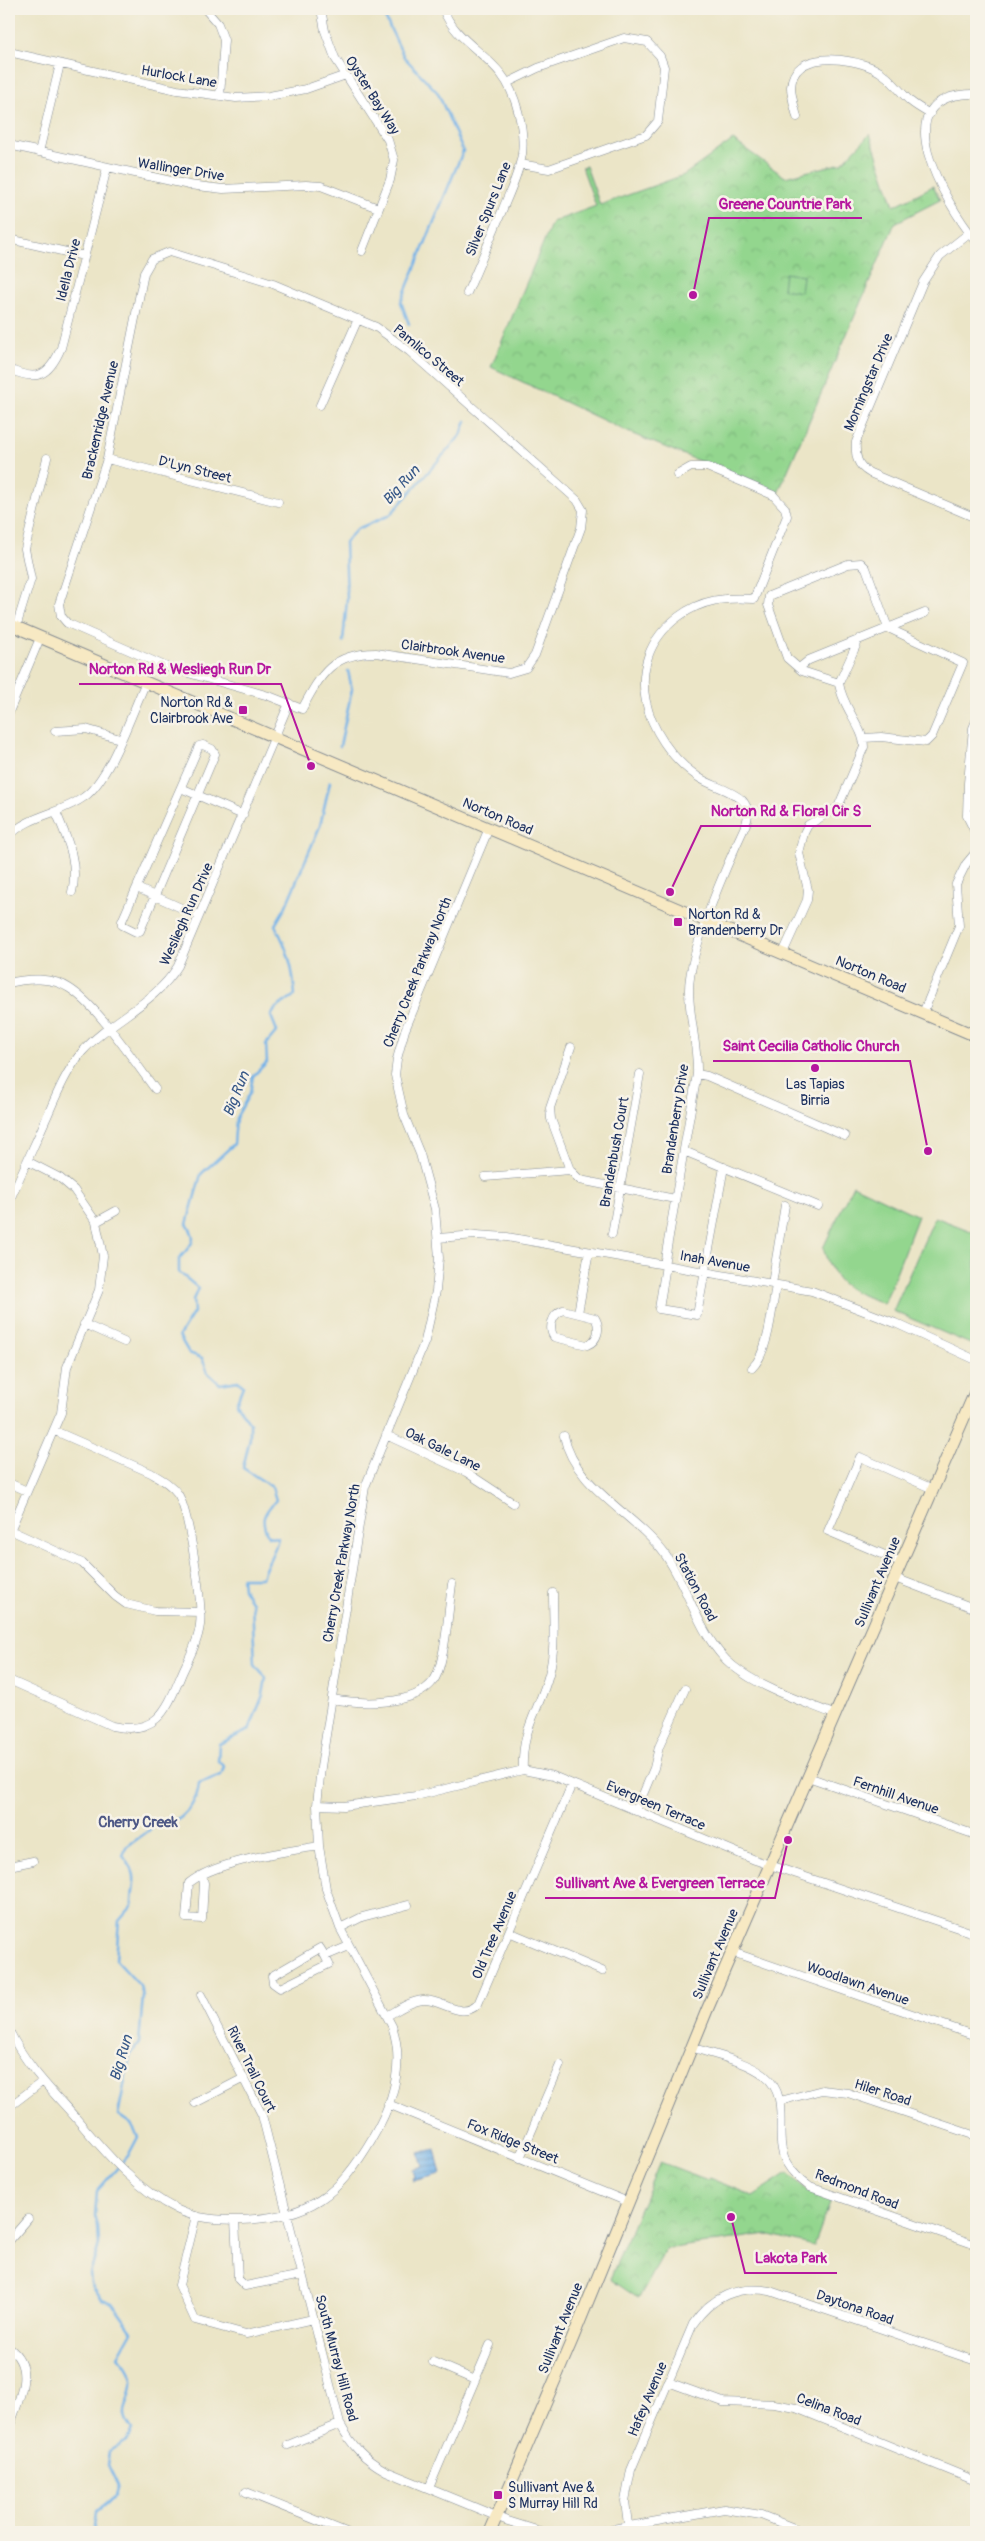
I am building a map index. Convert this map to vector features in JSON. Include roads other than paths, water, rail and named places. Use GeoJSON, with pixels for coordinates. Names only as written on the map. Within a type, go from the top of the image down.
{"type":"FeatureCollection","features":[{"type":"Feature","properties":{"kind":"street"},"geometry":{"type":"LineString","coordinates":[[205,9],[218,24],[224,40],[220,96]]}},
{"type":"Feature","properties":{"kind":"street","name":"Oyster Bay Way"},"geometry":{"type":"LineString","coordinates":[[321,9],[328,41],[346,75],[392,150],[393,170],[362,251]]}},
{"type":"Feature","properties":{"kind":"street","name":"Silver Spurs Lane"},"geometry":{"type":"LineString","coordinates":[[443,9],[446,18],[461,37],[490,63],[507,83],[513,98],[522,136],[520,164],[468,293]]}},
{"type":"Feature","properties":{"kind":"street"},"geometry":{"type":"LineString","coordinates":[[507,83],[538,68],[624,38],[642,40],[657,51],[664,67],[662,103],[658,121],[646,135],[549,169],[520,164]]}},
{"type":"Feature","properties":{"kind":"street","name":"Hurlock Lane"},"geometry":{"type":"LineString","coordinates":[[9,52],[177,90],[220,96],[269,96],[319,86],[346,75]]}},
{"type":"Feature","properties":{"kind":"street"},"geometry":{"type":"LineString","coordinates":[[797,117],[791,87],[793,80],[801,67],[816,60],[839,60],[873,68],[892,82],[909,100],[930,114]]}},
{"type":"Feature","properties":{"kind":"street"},"geometry":{"type":"LineString","coordinates":[[39,152],[60,64]]}},
{"type":"Feature","properties":{"kind":"street"},"geometry":{"type":"LineString","coordinates":[[976,94],[946,98],[930,114],[924,132],[928,154],[943,190],[976,241]]}},
{"type":"Feature","properties":{"kind":"street","name":"Wallinger Drive"},"geometry":{"type":"LineString","coordinates":[[9,145],[158,180],[223,189],[321,186],[378,208]]}},
{"type":"Feature","properties":{"kind":"street","name":"Idella Drive"},"geometry":{"type":"LineString","coordinates":[[9,369],[31,376],[45,373],[55,362],[61,348],[107,168]]}},
{"type":"Feature","properties":{"kind":"street","name":"Morningstar Drive"},"geometry":{"type":"LineString","coordinates":[[970,233],[940,256],[923,282],[856,442],[855,454],[860,466],[870,473],[976,518]]}},
{"type":"Feature","properties":{"kind":"street"},"geometry":{"type":"LineString","coordinates":[[9,240],[84,256]]}},
{"type":"Feature","properties":{"kind":"street","name":"Brackenridge Avenue"},"geometry":{"type":"LineString","coordinates":[[182,255],[162,253],[152,259],[146,267],[106,459],[62,592],[59,604],[61,616],[74,628],[156,662],[188,674],[289,703]]}},
{"type":"Feature","properties":{"kind":"street","name":"Pamlico Street"},"geometry":{"type":"LineString","coordinates":[[182,255],[273,284],[376,327],[409,351],[577,500],[582,510],[581,528]]}},
{"type":"Feature","properties":{"kind":"street"},"geometry":{"type":"LineString","coordinates":[[320,405],[358,319]]}},
{"type":"Feature","properties":{"kind":"street"},"geometry":{"type":"LineString","coordinates":[[12,625],[31,580],[25,548],[47,458]]}},
{"type":"Feature","properties":{"kind":"street","name":"D'Lyn Street"},"geometry":{"type":"LineString","coordinates":[[106,459],[278,502]]}},
{"type":"Feature","properties":{"kind":"street","name":"Brandenberry Drive"},"geometry":{"type":"LineString","coordinates":[[677,475],[691,467],[707,467],[773,495],[784,508],[786,516],[754,599],[714,600],[684,613],[660,636],[650,657],[645,675],[645,701],[649,715],[663,744],[698,776],[740,798],[747,808],[746,824],[707,920],[692,969],[689,988],[697,1074],[675,1199],[659,1309],[697,1314],[705,1272]]}},
{"type":"Feature","properties":{"kind":"street","name":"Clairbrook Avenue"},"geometry":{"type":"LineString","coordinates":[[289,703],[302,709],[327,669],[346,657],[360,653],[376,653],[509,673],[526,668],[535,655],[581,528]]}},
{"type":"Feature","properties":{"kind":"street"},"geometry":{"type":"LineString","coordinates":[[839,683],[799,668],[787,658],[767,600],[773,593],[848,564],[860,563],[866,568],[888,628],[962,663],[932,736],[926,742],[864,738]]}},
{"type":"Feature","properties":{"kind":"street"},"geometry":{"type":"LineString","coordinates":[[799,668],[809,660],[925,613]]}},
{"type":"Feature","properties":{"kind":"street","name":"Norton Road"},"geometry":{"type":"LineString","coordinates":[[12,625],[976,1036]]}},
{"type":"Feature","properties":{"kind":"street"},"geometry":{"type":"LineString","coordinates":[[9,712],[40,638]]}},
{"type":"Feature","properties":{"kind":"street"},"geometry":{"type":"LineString","coordinates":[[783,953],[807,895],[806,880],[800,861],[801,842],[808,825],[831,813],[843,800],[864,747],[864,738],[850,717],[839,683],[859,639]]}},
{"type":"Feature","properties":{"kind":"street"},"geometry":{"type":"LineString","coordinates":[[9,836],[23,824],[56,812],[84,798],[94,788],[102,777],[146,682]]}},
{"type":"Feature","properties":{"kind":"street"},"geometry":{"type":"LineString","coordinates":[[276,738],[289,703]]}},
{"type":"Feature","properties":{"kind":"street"},"geometry":{"type":"LineString","coordinates":[[976,721],[973,728],[967,816],[976,834]]}},
{"type":"Feature","properties":{"kind":"street"},"geometry":{"type":"LineString","coordinates":[[55,731],[86,728],[120,739]]}},
{"type":"Feature","properties":{"kind":"street","name":"Wesliegh Run Drive"},"geometry":{"type":"LineString","coordinates":[[9,1202],[67,1074],[81,1053],[107,1028],[146,1001],[172,976],[276,738]]}},
{"type":"Feature","properties":{"kind":"street"},"geometry":{"type":"LineString","coordinates":[[202,745],[212,749],[214,754],[198,796],[140,931],[136,932],[122,925],[181,788],[199,746],[202,745]]}},
{"type":"Feature","properties":{"kind":"street"},"geometry":{"type":"LineString","coordinates":[[181,788],[243,815]]}},
{"type":"Feature","properties":{"kind":"street"},"geometry":{"type":"LineString","coordinates":[[56,812],[73,861],[75,879],[72,892]]}},
{"type":"Feature","properties":{"kind":"street","name":"Cherry Creek Parkway North"},"geometry":{"type":"LineString","coordinates":[[9,2030],[43,2081],[144,2189],[178,2210],[196,2216],[236,2220],[288,2216],[308,2208],[337,2185],[367,2148],[388,2104],[395,2084],[399,2056],[397,2041],[387,2016],[340,1928],[326,1889],[319,1846],[319,1783],[365,1487],[425,1341],[436,1291],[438,1238],[435,1209],[428,1180],[401,1107],[395,1068],[405,1030],[489,828]]}},
{"type":"Feature","properties":{"kind":"street"},"geometry":{"type":"LineString","coordinates":[[923,1013],[959,926],[956,884],[966,864],[976,852]]}},
{"type":"Feature","properties":{"kind":"street"},"geometry":{"type":"LineString","coordinates":[[137,888],[199,916]]}},
{"type":"Feature","properties":{"kind":"street"},"geometry":{"type":"LineString","coordinates":[[9,983],[42,979],[69,987],[84,1000],[155,1089]]}},
{"type":"Feature","properties":{"kind":"street"},"geometry":{"type":"LineString","coordinates":[[571,1047],[550,1108],[551,1119],[570,1170],[580,1180],[675,1199]]}},
{"type":"Feature","properties":{"kind":"street","name":"Brandenbush Court"},"geometry":{"type":"LineString","coordinates":[[612,1234],[640,1074]]}},
{"type":"Feature","properties":{"kind":"street"},"geometry":{"type":"LineString","coordinates":[[697,1074],[707,1076],[845,1136]]}},
{"type":"Feature","properties":{"kind":"street"},"geometry":{"type":"LineString","coordinates":[[684,1150],[818,1206]]}},
{"type":"Feature","properties":{"kind":"street"},"geometry":{"type":"LineString","coordinates":[[27,1161],[60,1178],[74,1190],[96,1222],[103,1256],[99,1290],[67,1367],[61,1413],[55,1431],[9,1531],[82,1564],[126,1604],[155,1611],[201,1612]]}},
{"type":"Feature","properties":{"kind":"street"},"geometry":{"type":"LineString","coordinates":[[705,1272],[724,1167]]}},
{"type":"Feature","properties":{"kind":"street"},"geometry":{"type":"LineString","coordinates":[[485,1177],[570,1170]]}},
{"type":"Feature","properties":{"kind":"street"},"geometry":{"type":"LineString","coordinates":[[752,1368],[758,1362],[763,1352],[785,1205]]}},
{"type":"Feature","properties":{"kind":"street"},"geometry":{"type":"LineString","coordinates":[[96,1222],[116,1211]]}},
{"type":"Feature","properties":{"kind":"street","name":"Inah Avenue"},"geometry":{"type":"LineString","coordinates":[[438,1238],[476,1235],[507,1237],[812,1292],[840,1301],[976,1360]]}},
{"type":"Feature","properties":{"kind":"street"},"geometry":{"type":"LineString","coordinates":[[578,1313],[589,1252]]}},
{"type":"Feature","properties":{"kind":"street"},"geometry":{"type":"LineString","coordinates":[[563,1310],[578,1313],[590,1315],[598,1322],[597,1335],[592,1344],[587,1345],[554,1338],[552,1329],[555,1315],[563,1310]]}},
{"type":"Feature","properties":{"kind":"street"},"geometry":{"type":"LineString","coordinates":[[84,1324],[124,1342]]}},
{"type":"Feature","properties":{"kind":"street","name":"Sullivant Avenue"},"geometry":{"type":"LineString","coordinates":[[490,2532],[691,2048],[976,1390]]}},
{"type":"Feature","properties":{"kind":"street"},"geometry":{"type":"LineString","coordinates":[[9,1680],[112,1726],[128,1729],[144,1728],[159,1718],[169,1704],[197,1640],[201,1612],[200,1592],[177,1494],[166,1481],[151,1473],[55,1431]]}},
{"type":"Feature","properties":{"kind":"street","name":"Oak Gale Lane"},"geometry":{"type":"LineString","coordinates":[[386,1435],[466,1472],[513,1503]]}},
{"type":"Feature","properties":{"kind":"street","name":"Station Road"},"geometry":{"type":"LineString","coordinates":[[564,1436],[571,1458],[597,1489],[664,1552],[705,1631],[732,1665],[752,1678],[836,1716]]}},
{"type":"Feature","properties":{"kind":"street"},"geometry":{"type":"LineString","coordinates":[[901,1562],[828,1531],[856,1465],[860,1457],[933,1489]]}},
{"type":"Feature","properties":{"kind":"street"},"geometry":{"type":"LineString","coordinates":[[9,1483],[27,1492]]}},
{"type":"Feature","properties":{"kind":"street"},"geometry":{"type":"LineString","coordinates":[[894,1578],[976,1609]]}},
{"type":"Feature","properties":{"kind":"street"},"geometry":{"type":"LineString","coordinates":[[332,1699],[372,1704],[410,1695],[427,1687],[438,1670],[452,1584]]}},
{"type":"Feature","properties":{"kind":"street"},"geometry":{"type":"LineString","coordinates":[[523,1770],[526,1733],[548,1677],[553,1656],[552,1593]]}},
{"type":"Feature","properties":{"kind":"street"},"geometry":{"type":"LineString","coordinates":[[636,1811],[654,1768],[658,1747],[685,1689]]}},
{"type":"Feature","properties":{"kind":"street","name":"Evergreen Terrace"},"geometry":{"type":"LineString","coordinates":[[318,1805],[344,1806],[416,1796],[523,1770],[553,1776],[769,1865],[976,1934]]}},
{"type":"Feature","properties":{"kind":"street","name":"Fernhill Avenue"},"geometry":{"type":"LineString","coordinates":[[808,1778],[976,1835]]}},
{"type":"Feature","properties":{"kind":"street","name":"Old Tree Avenue"},"geometry":{"type":"LineString","coordinates":[[387,2016],[411,2003],[425,2000],[439,2002],[464,2012],[472,2010],[478,2004],[572,1784]]}},
{"type":"Feature","properties":{"kind":"street"},"geometry":{"type":"LineString","coordinates":[[202,1874],[204,1883],[202,1919],[186,1918],[189,1883],[202,1874],[223,1866],[319,1846]]}},
{"type":"Feature","properties":{"kind":"street"},"geometry":{"type":"LineString","coordinates":[[9,1866],[33,1861]]}},
{"type":"Feature","properties":{"kind":"street"},"geometry":{"type":"LineString","coordinates":[[340,1928],[362,1917],[408,1905]]}},
{"type":"Feature","properties":{"kind":"street"},"geometry":{"type":"LineString","coordinates":[[509,1932],[602,1971]]}},
{"type":"Feature","properties":{"kind":"street"},"geometry":{"type":"LineString","coordinates":[[324,1956],[349,1946]]}},
{"type":"Feature","properties":{"kind":"street"},"geometry":{"type":"LineString","coordinates":[[320,1948],[324,1956],[329,1964],[280,1988],[273,1983],[272,1976],[320,1948]]}},
{"type":"Feature","properties":{"kind":"street","name":"Woodlawn Avenue"},"geometry":{"type":"LineString","coordinates":[[732,1952],[976,2036]]}},
{"type":"Feature","properties":{"kind":"street","name":"River Trail Court"},"geometry":{"type":"LineString","coordinates":[[201,1995],[262,2115],[288,2216]]}},
{"type":"Feature","properties":{"kind":"street"},"geometry":{"type":"LineString","coordinates":[[691,2048],[757,2071],[773,2086],[780,2101]]}},
{"type":"Feature","properties":{"kind":"street"},"geometry":{"type":"LineString","coordinates":[[520,2158],[560,2065]]}},
{"type":"Feature","properties":{"kind":"street"},"geometry":{"type":"LineString","coordinates":[[195,2103],[244,2078]]}},
{"type":"Feature","properties":{"kind":"street"},"geometry":{"type":"LineString","coordinates":[[9,2107],[43,2081]]}},
{"type":"Feature","properties":{"kind":"street","name":"Hiler Road"},"geometry":{"type":"LineString","coordinates":[[780,2101],[822,2090],[842,2092],[976,2136]]}},
{"type":"Feature","properties":{"kind":"street","name":"Redmond Road"},"geometry":{"type":"LineString","coordinates":[[780,2101],[782,2114],[780,2133],[784,2156],[797,2176],[810,2187],[976,2245]]}},
{"type":"Feature","properties":{"kind":"street","name":"Fox Ridge Street"},"geometry":{"type":"LineString","coordinates":[[388,2104],[628,2202]]}},
{"type":"Feature","properties":{"kind":"street"},"geometry":{"type":"LineString","coordinates":[[196,2216],[179,2285],[192,2315],[200,2322],[246,2334],[313,2319]]}},
{"type":"Feature","properties":{"kind":"street","name":"South Murray Hill Road"},"geometry":{"type":"LineString","coordinates":[[288,2216],[340,2424],[358,2452],[371,2463],[429,2488],[496,2516],[544,2532]]}},
{"type":"Feature","properties":{"kind":"street"},"geometry":{"type":"LineString","coordinates":[[9,2241],[28,2219]]}},
{"type":"Feature","properties":{"kind":"street"},"geometry":{"type":"LineString","coordinates":[[236,2220],[238,2279],[245,2286],[302,2275]]}},
{"type":"Feature","properties":{"kind":"street","name":"Daytona Road"},"geometry":{"type":"LineString","coordinates":[[724,2295],[747,2289],[770,2291],[976,2361]]}},
{"type":"Feature","properties":{"kind":"street","name":"Hafey Avenue"},"geometry":{"type":"LineString","coordinates":[[628,2529],[625,2508],[627,2483],[668,2382],[693,2324],[707,2307],[724,2295]]}},
{"type":"Feature","properties":{"kind":"street"},"geometry":{"type":"LineString","coordinates":[[429,2488],[490,2345]]}},
{"type":"Feature","properties":{"kind":"street"},"geometry":{"type":"LineString","coordinates":[[9,2348],[20,2359],[24,2382],[9,2428]]}},
{"type":"Feature","properties":{"kind":"street"},"geometry":{"type":"LineString","coordinates":[[433,2362],[475,2380]]}},
{"type":"Feature","properties":{"kind":"street","name":"Celina Road"},"geometry":{"type":"LineString","coordinates":[[668,2382],[723,2402],[774,2404],[796,2408],[976,2481]]}},
{"type":"Feature","properties":{"kind":"street"},"geometry":{"type":"LineString","coordinates":[[288,2445],[340,2424]]}},
{"type":"Feature","properties":{"kind":"street"},"geometry":{"type":"LineString","coordinates":[[246,2492],[346,2532]]}},
{"type":"Feature","properties":{"kind":"street"},"geometry":{"type":"LineString","coordinates":[[596,2532],[628,2529],[714,2509],[731,2509],[761,2515],[804,2532]]}},
{"type":"Feature","properties":{"kind":"water"},"geometry":{"type":"Polygon","coordinates":[[[435,2149],[441,2174],[413,2181],[412,2178],[415,2177],[413,2169],[423,2166],[419,2153],[435,2149]]]}},
{"type":"Feature","properties":{"kind":"waterway"},"geometry":{"type":"LineString","coordinates":[[381,9],[404,57],[438,93],[463,151],[401,302],[409,324]]}},
{"type":"Feature","properties":{"kind":"waterway","name":"Big Run"},"geometry":{"type":"LineString","coordinates":[[343,642],[347,599],[345,542],[357,529],[390,515],[461,435],[466,421]]}},
{"type":"Feature","properties":{"kind":"waterway","name":"Big Run"},"geometry":{"type":"LineString","coordinates":[[340,746],[352,689],[348,671]]}},
{"type":"Feature","properties":{"kind":"waterway","name":"Big Run"},"geometry":{"type":"LineString","coordinates":[[93,2532],[96,2512],[115,2496],[118,2486],[108,2465],[110,2451],[127,2441],[132,2429],[125,2416],[126,2405],[132,2388],[132,2380],[129,2370],[118,2356],[132,2331],[112,2303],[102,2299],[91,2284],[90,2273],[99,2245],[98,2226],[95,2216],[97,2191],[128,2156],[138,2137],[131,2124],[118,2115],[130,2056],[139,2043],[143,1996],[140,1986],[116,1960],[119,1921],[132,1906],[134,1881],[132,1870],[123,1856],[126,1847],[155,1826],[169,1824],[187,1812],[194,1801],[199,1783],[221,1775],[224,1766],[218,1762],[219,1744],[249,1730],[263,1695],[266,1678],[255,1664],[252,1603],[243,1589],[242,1578],[262,1578],[278,1538],[268,1536],[264,1525],[264,1517],[276,1500],[272,1487],[243,1468],[250,1438],[250,1423],[236,1404],[243,1386],[238,1381],[220,1384],[208,1373],[202,1358],[189,1353],[179,1336],[194,1312],[193,1300],[198,1288],[179,1272],[179,1259],[192,1243],[191,1230],[187,1224],[201,1174],[234,1144],[236,1118],[250,1093],[253,1076],[267,1062],[266,1044],[277,1031],[271,1016],[276,1008],[295,995],[289,959],[275,925],[285,908],[320,826],[330,782]]}},
{"type":"Feature","properties":{"kind":"place","name":"Greene Countrie Park"},"geometry":{"type":"Point","coordinates":[693,295]}},
{"type":"Feature","properties":{"kind":"place","name":"Norton Rd & Clairbrook Ave"},"geometry":{"type":"Point","coordinates":[243,710]}},
{"type":"Feature","properties":{"kind":"place","name":"Norton Rd & Wesliegh Run Dr"},"geometry":{"type":"Point","coordinates":[311,766]}},
{"type":"Feature","properties":{"kind":"place","name":"Norton Rd & Floral Cir S"},"geometry":{"type":"Point","coordinates":[670,892]}},
{"type":"Feature","properties":{"kind":"place","name":"Norton Rd & Brandenberry Dr"},"geometry":{"type":"Point","coordinates":[678,922]}},
{"type":"Feature","properties":{"kind":"place","name":"Las Tapias Birria"},"geometry":{"type":"Point","coordinates":[815,1068]}},
{"type":"Feature","properties":{"kind":"place","name":"Saint Cecilia Catholic Church"},"geometry":{"type":"Point","coordinates":[928,1151]}},
{"type":"Feature","properties":{"kind":"place","name":"Sullivant Ave & Evergreen Terrace"},"geometry":{"type":"Point","coordinates":[788,1840]}},
{"type":"Feature","properties":{"kind":"place","name":"Lakota Park"},"geometry":{"type":"Point","coordinates":[731,2217]}},
{"type":"Feature","properties":{"kind":"place","name":"Sullivant Ave & S Murray Hill Rd"},"geometry":{"type":"Point","coordinates":[498,2495]}},
{"type":"Feature","properties":{"kind":"district","name":"Cherry Creek"},"geometry":{"type":"Point","coordinates":[138,1822]}}]}
